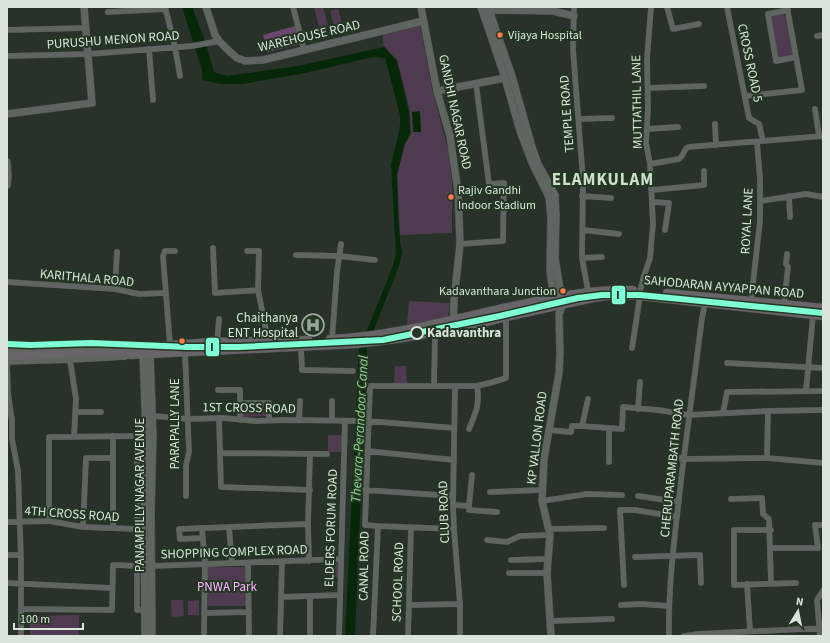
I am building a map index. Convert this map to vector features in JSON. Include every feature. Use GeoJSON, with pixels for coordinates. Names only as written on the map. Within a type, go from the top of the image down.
{"type":"FeatureCollection","features":[{"type":"Feature","properties":{"kind":"main road","name":"SAHODARAN AYYAPPAN ROAD"},"geometry":{"type":"LineString","coordinates":[[371,339],[452,319],[557,296],[588,291],[617,290],[705,303],[784,304],[823,308]]}},
{"type":"Feature","properties":{"kind":"main road","name":"SAHODARAN AYYAPPAN ROAD"},"geometry":{"type":"LineString","coordinates":[[7,356],[128,351],[214,351],[300,346],[434,334],[592,298],[640,293],[750,304],[823,316]]}},
{"type":"Feature","properties":{"kind":"main road"},"geometry":{"type":"LineString","coordinates":[[557,296],[559,305]]}},
{"type":"Feature","properties":{"kind":"main road","name":"SAHODARAN AYYAPPAN ROAD"},"geometry":{"type":"LineString","coordinates":[[148,351],[170,345],[215,342],[332,339],[357,341]]}},
{"type":"Feature","properties":{"kind":"main road"},"geometry":{"type":"LineString","coordinates":[[214,351],[215,342]]}},
{"type":"Feature","properties":{"kind":"street"},"geometry":{"type":"LineString","coordinates":[[7,114],[92,103],[84,7]]}},
{"type":"Feature","properties":{"kind":"street","name":"WAREHOUSE ROAD"},"geometry":{"type":"LineString","coordinates":[[206,7],[215,35],[219,41],[238,58],[245,61],[263,60],[424,21]]}},
{"type":"Feature","properties":{"kind":"street"},"geometry":{"type":"LineString","coordinates":[[293,7],[304,50]]}},
{"type":"Feature","properties":{"kind":"street","name":"GANDHI NAGAR ROAD"},"geometry":{"type":"LineString","coordinates":[[421,7],[437,91],[450,136],[459,205],[460,244],[452,319],[453,330]]}},
{"type":"Feature","properties":{"kind":"street"},"geometry":{"type":"LineString","coordinates":[[553,12],[560,7]]}},
{"type":"Feature","properties":{"kind":"street","name":"TEMPLE ROAD"},"geometry":{"type":"LineString","coordinates":[[574,7],[574,50],[583,180],[582,258],[588,291]]}},
{"type":"Feature","properties":{"kind":"street","name":"MUTTATHIL LANE"},"geometry":{"type":"LineString","coordinates":[[632,348],[640,293],[650,258],[653,224],[650,164],[646,143],[648,88],[647,59],[651,7]]}},
{"type":"Feature","properties":{"kind":"street"},"geometry":{"type":"LineString","coordinates":[[667,7],[673,29],[699,24]]}},
{"type":"Feature","properties":{"kind":"street","name":"CROSS ROAD 5"},"geometry":{"type":"LineString","coordinates":[[727,7],[746,96],[749,118],[759,124],[760,142]]}},
{"type":"Feature","properties":{"kind":"street"},"geometry":{"type":"LineString","coordinates":[[108,12],[165,8],[175,47],[180,76]]}},
{"type":"Feature","properties":{"kind":"street"},"geometry":{"type":"LineString","coordinates":[[746,96],[802,90],[788,8],[768,14],[776,61],[796,57]]}},
{"type":"Feature","properties":{"kind":"street"},"geometry":{"type":"LineString","coordinates":[[557,296],[555,258],[555,195],[538,164],[485,9],[553,12],[574,16]]}},
{"type":"Feature","properties":{"kind":"street"},"geometry":{"type":"LineString","coordinates":[[7,30],[85,28]]}},
{"type":"Feature","properties":{"kind":"street","name":"PURUSHU MENON ROAD"},"geometry":{"type":"LineString","coordinates":[[7,56],[89,54],[192,46],[219,41]]}},
{"type":"Feature","properties":{"kind":"street"},"geometry":{"type":"LineString","coordinates":[[149,49],[153,100]]}},
{"type":"Feature","properties":{"kind":"street"},"geometry":{"type":"LineString","coordinates":[[437,91],[508,77]]}},
{"type":"Feature","properties":{"kind":"street"},"geometry":{"type":"LineString","coordinates":[[460,244],[503,241],[504,183],[489,184],[476,84]]}},
{"type":"Feature","properties":{"kind":"street"},"geometry":{"type":"LineString","coordinates":[[648,88],[704,86]]}},
{"type":"Feature","properties":{"kind":"street"},"geometry":{"type":"LineString","coordinates":[[650,164],[679,159],[688,147],[821,136],[815,109]]}},
{"type":"Feature","properties":{"kind":"street"},"geometry":{"type":"LineString","coordinates":[[579,119],[612,118]]}},
{"type":"Feature","properties":{"kind":"street"},"geometry":{"type":"LineString","coordinates":[[715,124],[716,145]]}},
{"type":"Feature","properties":{"kind":"street"},"geometry":{"type":"LineString","coordinates":[[647,129],[678,127]]}},
{"type":"Feature","properties":{"kind":"street","name":"ROYAL LANE"},"geometry":{"type":"LineString","coordinates":[[750,304],[760,221],[760,142]]}},
{"type":"Feature","properties":{"kind":"street"},"geometry":{"type":"LineString","coordinates":[[7,162],[7,185]]}},
{"type":"Feature","properties":{"kind":"street"},"geometry":{"type":"LineString","coordinates":[[652,190],[704,185],[704,171]]}},
{"type":"Feature","properties":{"kind":"street"},"geometry":{"type":"LineString","coordinates":[[583,180],[606,181]]}},
{"type":"Feature","properties":{"kind":"street"},"geometry":{"type":"LineString","coordinates":[[760,201],[806,194],[823,197]]}},
{"type":"Feature","properties":{"kind":"street"},"geometry":{"type":"LineString","coordinates":[[582,196],[611,198]]}},
{"type":"Feature","properties":{"kind":"street"},"geometry":{"type":"LineString","coordinates":[[789,196],[790,217]]}},
{"type":"Feature","properties":{"kind":"street"},"geometry":{"type":"LineString","coordinates":[[652,202],[669,203],[665,230]]}},
{"type":"Feature","properties":{"kind":"street"},"geometry":{"type":"LineString","coordinates":[[583,230],[619,234]]}},
{"type":"Feature","properties":{"kind":"street"},"geometry":{"type":"LineString","coordinates":[[332,339],[341,244]]}},
{"type":"Feature","properties":{"kind":"street"},"geometry":{"type":"LineString","coordinates":[[213,248],[215,293],[258,290]]}},
{"type":"Feature","properties":{"kind":"street"},"geometry":{"type":"LineString","coordinates":[[170,345],[163,256],[165,251],[175,251]]}},
{"type":"Feature","properties":{"kind":"street"},"geometry":{"type":"LineString","coordinates":[[247,251],[259,251],[258,290],[268,340]]}},
{"type":"Feature","properties":{"kind":"street"},"geometry":{"type":"LineString","coordinates":[[115,290],[117,252]]}},
{"type":"Feature","properties":{"kind":"street"},"geometry":{"type":"LineString","coordinates":[[784,304],[788,267],[786,264],[787,254]]}},
{"type":"Feature","properties":{"kind":"street"},"geometry":{"type":"LineString","coordinates":[[296,255],[339,256],[375,260]]}},
{"type":"Feature","properties":{"kind":"street"},"geometry":{"type":"LineString","coordinates":[[582,258],[602,257]]}},
{"type":"Feature","properties":{"kind":"street","name":"KARITHALA ROAD"},"geometry":{"type":"LineString","coordinates":[[7,282],[115,290],[139,294],[165,293]]}},
{"type":"Feature","properties":{"kind":"street","name":"CHERUPARAMBATH ROAD"},"geometry":{"type":"LineString","coordinates":[[669,636],[669,606],[673,556],[688,415],[705,303]]}},
{"type":"Feature","properties":{"kind":"street","name":"KP VALLON ROAD"},"geometry":{"type":"LineString","coordinates":[[551,636],[547,573],[549,532],[542,501],[542,490],[544,460],[560,353],[559,305]]}},
{"type":"Feature","properties":{"kind":"street"},"geometry":{"type":"LineString","coordinates":[[806,391],[813,315]]}},
{"type":"Feature","properties":{"kind":"street"},"geometry":{"type":"LineString","coordinates":[[434,334],[434,386],[477,386],[506,378],[506,317]]}},
{"type":"Feature","properties":{"kind":"street"},"geometry":{"type":"LineString","coordinates":[[215,342],[219,319]]}},
{"type":"Feature","properties":{"kind":"street"},"geometry":{"type":"LineString","coordinates":[[300,346],[302,370],[353,371]]}},
{"type":"Feature","properties":{"kind":"street"},"geometry":{"type":"LineString","coordinates":[[7,351],[123,347],[128,351],[125,357],[7,362],[12,438],[18,471],[21,555],[21,636]]}},
{"type":"Feature","properties":{"kind":"street","name":"PANAMPILLY NAGAR AVENUE"},"geometry":{"type":"LineString","coordinates":[[148,351],[148,566],[152,636]]}},
{"type":"Feature","properties":{"kind":"street","name":"PARAPALLY LANE"},"geometry":{"type":"LineString","coordinates":[[185,352],[189,452],[186,465],[186,496]]}},
{"type":"Feature","properties":{"kind":"street"},"geometry":{"type":"LineString","coordinates":[[70,360],[76,400],[74,437]]}},
{"type":"Feature","properties":{"kind":"street"},"geometry":{"type":"LineString","coordinates":[[727,363],[823,368]]}},
{"type":"Feature","properties":{"kind":"street"},"geometry":{"type":"LineString","coordinates":[[638,408],[640,382]]}},
{"type":"Feature","properties":{"kind":"street","name":"CANAL ROAD"},"geometry":{"type":"LineString","coordinates":[[373,636],[378,526],[365,525],[365,490],[370,386],[434,386]]}},
{"type":"Feature","properties":{"kind":"street","name":"CLUB ROAD"},"geometry":{"type":"LineString","coordinates":[[455,386],[453,505],[460,604],[460,636]]}},
{"type":"Feature","properties":{"kind":"street"},"geometry":{"type":"LineString","coordinates":[[469,429],[478,408],[479,398],[477,386]]}},
{"type":"Feature","properties":{"kind":"street"},"geometry":{"type":"LineString","coordinates":[[218,390],[240,390],[240,420]]}},
{"type":"Feature","properties":{"kind":"street"},"geometry":{"type":"LineString","coordinates":[[723,413],[727,392],[823,391]]}},
{"type":"Feature","properties":{"kind":"street"},"geometry":{"type":"LineString","coordinates":[[582,426],[588,399]]}},
{"type":"Feature","properties":{"kind":"street"},"geometry":{"type":"LineString","coordinates":[[299,420],[300,401]]}},
{"type":"Feature","properties":{"kind":"street"},"geometry":{"type":"LineString","coordinates":[[332,401],[332,420]]}},
{"type":"Feature","properties":{"kind":"street"},"geometry":{"type":"LineString","coordinates":[[240,403],[269,403],[269,420]]}},
{"type":"Feature","properties":{"kind":"street"},"geometry":{"type":"LineString","coordinates":[[548,430],[571,432],[572,426],[622,429],[623,407],[688,415],[823,410]]}},
{"type":"Feature","properties":{"kind":"street"},"geometry":{"type":"LineString","coordinates":[[767,458],[768,411]]}},
{"type":"Feature","properties":{"kind":"street"},"geometry":{"type":"LineString","coordinates":[[76,412],[101,412]]}},
{"type":"Feature","properties":{"kind":"street","name":"1ST CROSS ROAD"},"geometry":{"type":"LineString","coordinates":[[149,416],[188,419],[219,418],[240,420],[368,421],[454,428]]}},
{"type":"Feature","properties":{"kind":"street"},"geometry":{"type":"LineString","coordinates":[[219,418],[221,487],[310,490]]}},
{"type":"Feature","properties":{"kind":"street","name":"ELDERS FORUM ROAD"},"geometry":{"type":"LineString","coordinates":[[339,636],[345,421]]}},
{"type":"Feature","properties":{"kind":"street"},"geometry":{"type":"LineString","coordinates":[[609,428],[609,462]]}},
{"type":"Feature","properties":{"kind":"street"},"geometry":{"type":"LineString","coordinates":[[113,436],[113,528]]}},
{"type":"Feature","properties":{"kind":"street"},"geometry":{"type":"LineString","coordinates":[[137,436],[137,610],[145,610]]}},
{"type":"Feature","properties":{"kind":"street"},"geometry":{"type":"LineString","coordinates":[[49,521],[50,437],[149,436]]}},
{"type":"Feature","properties":{"kind":"street"},"geometry":{"type":"LineString","coordinates":[[367,452],[454,460]]}},
{"type":"Feature","properties":{"kind":"street"},"geometry":{"type":"LineString","coordinates":[[220,453],[327,454]]}},
{"type":"Feature","properties":{"kind":"street"},"geometry":{"type":"LineString","coordinates":[[309,561],[308,524],[310,454]]}},
{"type":"Feature","properties":{"kind":"street"},"geometry":{"type":"LineString","coordinates":[[673,457],[684,459],[767,458],[823,463]]}},
{"type":"Feature","properties":{"kind":"street"},"geometry":{"type":"LineString","coordinates":[[83,527],[86,458],[113,458]]}},
{"type":"Feature","properties":{"kind":"street"},"geometry":{"type":"LineString","coordinates":[[472,475],[468,510],[497,512]]}},
{"type":"Feature","properties":{"kind":"street"},"geometry":{"type":"LineString","coordinates":[[365,490],[453,496]]}},
{"type":"Feature","properties":{"kind":"street"},"geometry":{"type":"LineString","coordinates":[[490,492],[542,490]]}},
{"type":"Feature","properties":{"kind":"street"},"geometry":{"type":"LineString","coordinates":[[542,501],[587,494],[622,495]]}},
{"type":"Feature","properties":{"kind":"street"},"geometry":{"type":"LineString","coordinates":[[638,496],[679,502]]}},
{"type":"Feature","properties":{"kind":"street"},"geometry":{"type":"LineString","coordinates":[[731,499],[762,498],[763,514],[769,519],[771,548],[770,583]]}},
{"type":"Feature","properties":{"kind":"street"},"geometry":{"type":"LineString","coordinates":[[453,505],[469,506]]}},
{"type":"Feature","properties":{"kind":"street"},"geometry":{"type":"LineString","coordinates":[[624,585],[620,510],[635,510],[677,517]]}},
{"type":"Feature","properties":{"kind":"street","name":"4TH CROSS ROAD"},"geometry":{"type":"LineString","coordinates":[[7,522],[49,521],[83,527],[136,529]]}},
{"type":"Feature","properties":{"kind":"street"},"geometry":{"type":"LineString","coordinates":[[203,538],[180,539],[179,529],[308,524]]}},
{"type":"Feature","properties":{"kind":"street"},"geometry":{"type":"LineString","coordinates":[[771,548],[818,548],[815,524],[823,524]]}},
{"type":"Feature","properties":{"kind":"street"},"geometry":{"type":"LineString","coordinates":[[378,526],[454,529]]}},
{"type":"Feature","properties":{"kind":"street"},"geometry":{"type":"LineString","coordinates":[[229,527],[232,563]]}},
{"type":"Feature","properties":{"kind":"street"},"geometry":{"type":"LineString","coordinates":[[202,528],[205,564],[204,636]]}},
{"type":"Feature","properties":{"kind":"street","name":"SCHOOL ROAD"},"geometry":{"type":"LineString","coordinates":[[408,636],[411,528]]}},
{"type":"Feature","properties":{"kind":"street"},"geometry":{"type":"LineString","coordinates":[[487,540],[506,542],[520,536],[549,532],[604,528]]}},
{"type":"Feature","properties":{"kind":"street"},"geometry":{"type":"LineString","coordinates":[[136,529],[148,529]]}},
{"type":"Feature","properties":{"kind":"street"},"geometry":{"type":"LineString","coordinates":[[770,530],[734,530],[734,585],[796,583]]}},
{"type":"Feature","properties":{"kind":"street"},"geometry":{"type":"LineString","coordinates":[[7,555],[21,555]]}},
{"type":"Feature","properties":{"kind":"street"},"geometry":{"type":"LineString","coordinates":[[635,557],[700,555],[701,583]]}},
{"type":"Feature","properties":{"kind":"street","name":"SHOPPING COMPLEX ROAD"},"geometry":{"type":"LineString","coordinates":[[112,588],[113,565],[148,566],[341,559]]}},
{"type":"Feature","properties":{"kind":"street"},"geometry":{"type":"LineString","coordinates":[[511,560],[548,559]]}},
{"type":"Feature","properties":{"kind":"street"},"geometry":{"type":"LineString","coordinates":[[280,636],[282,562]]}},
{"type":"Feature","properties":{"kind":"street"},"geometry":{"type":"LineString","coordinates":[[248,563],[249,636]]}},
{"type":"Feature","properties":{"kind":"street","name":"PANAMPILLY NAGAR AVENUE"},"geometry":{"type":"LineString","coordinates":[[145,636],[148,566]]}},
{"type":"Feature","properties":{"kind":"street"},"geometry":{"type":"LineString","coordinates":[[509,573],[547,573]]}},
{"type":"Feature","properties":{"kind":"street"},"geometry":{"type":"LineString","coordinates":[[7,583],[112,588],[112,610],[21,609]]}},
{"type":"Feature","properties":{"kind":"street"},"geometry":{"type":"LineString","coordinates":[[747,584],[750,632]]}},
{"type":"Feature","properties":{"kind":"street"},"geometry":{"type":"LineString","coordinates":[[820,636],[821,629],[817,600],[822,597],[823,592]]}},
{"type":"Feature","properties":{"kind":"street"},"geometry":{"type":"LineString","coordinates":[[281,597],[340,595]]}},
{"type":"Feature","properties":{"kind":"street"},"geometry":{"type":"LineString","coordinates":[[310,596],[310,636]]}},
{"type":"Feature","properties":{"kind":"street"},"geometry":{"type":"LineString","coordinates":[[409,605],[460,604]]}},
{"type":"Feature","properties":{"kind":"street"},"geometry":{"type":"LineString","coordinates":[[620,605],[641,604],[669,606]]}},
{"type":"Feature","properties":{"kind":"street"},"geometry":{"type":"LineString","coordinates":[[204,613],[249,612]]}},
{"type":"Feature","properties":{"kind":"street"},"geometry":{"type":"LineString","coordinates":[[551,622],[612,619]]}},
{"type":"Feature","properties":{"kind":"street"},"geometry":{"type":"LineString","coordinates":[[684,636],[722,635],[750,632],[771,633],[821,629]]}},
{"type":"Feature","properties":{"kind":"green space"},"geometry":{"type":"Polygon","coordinates":[[[314,7],[323,7],[328,25],[319,27],[314,7]]]}},
{"type":"Feature","properties":{"kind":"green space"},"geometry":{"type":"Polygon","coordinates":[[[338,9],[342,24],[334,26],[330,11],[338,9]]]}},
{"type":"Feature","properties":{"kind":"green space"},"geometry":{"type":"Polygon","coordinates":[[[783,13],[786,17],[793,56],[778,58],[771,19],[772,15],[783,13]]]}},
{"type":"Feature","properties":{"kind":"green space"},"geometry":{"type":"Polygon","coordinates":[[[420,25],[432,88],[449,154],[453,194],[452,233],[400,235],[397,175],[405,145],[411,134],[410,111],[397,60],[384,46],[382,34],[420,25]]]}},
{"type":"Feature","properties":{"kind":"green space"},"geometry":{"type":"Polygon","coordinates":[[[409,301],[450,303],[448,317],[407,325],[409,301]]]}},
{"type":"Feature","properties":{"kind":"green space"},"geometry":{"type":"Polygon","coordinates":[[[395,366],[406,366],[407,383],[394,383],[395,366]]]}},
{"type":"Feature","properties":{"kind":"green space"},"geometry":{"type":"Polygon","coordinates":[[[243,404],[268,404],[268,416],[243,417],[243,404]]]}},
{"type":"Feature","properties":{"kind":"green space"},"geometry":{"type":"Polygon","coordinates":[[[328,435],[343,435],[342,452],[328,452],[328,435]]]}},
{"type":"Feature","properties":{"kind":"green space"},"geometry":{"type":"Polygon","coordinates":[[[329,563],[337,563],[339,577],[330,577],[329,563]]]}},
{"type":"Feature","properties":{"kind":"green space","name":"PNWA Park"},"geometry":{"type":"Polygon","coordinates":[[[208,567],[246,567],[246,606],[208,606],[208,567]]]}},
{"type":"Feature","properties":{"kind":"green space"},"geometry":{"type":"Polygon","coordinates":[[[171,600],[183,600],[184,616],[172,617],[171,600]]]}},
{"type":"Feature","properties":{"kind":"green space"},"geometry":{"type":"Polygon","coordinates":[[[199,600],[199,615],[188,615],[188,601],[199,600]]]}},
{"type":"Feature","properties":{"kind":"green space"},"geometry":{"type":"Polygon","coordinates":[[[79,615],[79,636],[30,636],[29,616],[79,615]]]}},
{"type":"Feature","properties":{"kind":"shaded area"},"geometry":{"type":"Polygon","coordinates":[[[295,26],[300,44],[268,52],[263,35],[295,26]]]}},
{"type":"Feature","properties":{"kind":"water","name":"Thevara-Perandoor Canal"},"geometry":{"type":"Polygon","coordinates":[[[182,7],[192,7],[205,41],[214,72],[227,76],[298,66],[384,47],[397,61],[409,112],[410,134],[404,145],[397,175],[400,241],[402,252],[399,266],[367,347],[355,636],[345,636],[359,347],[393,266],[396,253],[391,164],[398,136],[400,115],[385,58],[373,57],[305,73],[243,84],[220,84],[202,80],[202,70],[182,7]]]}},
{"type":"Feature","properties":{"kind":"water"},"geometry":{"type":"Polygon","coordinates":[[[420,111],[421,132],[413,132],[412,112],[420,111]]]}},
{"type":"Feature","properties":{"kind":"transit line","name":"I"},"geometry":{"type":"LineString","coordinates":[[7,344],[31,345],[91,343],[188,347],[239,347],[383,340],[578,298],[602,295],[640,295],[823,313]]}},
{"type":"Feature","properties":{"kind":"place","name":"Vijaya Hospital"},"geometry":{"type":"Point","coordinates":[500,35]}},
{"type":"Feature","properties":{"kind":"place","name":"Rajiv Gandhi Indoor Stadium"},"geometry":{"type":"Point","coordinates":[451,197]}},
{"type":"Feature","properties":{"kind":"place","name":"Kadavanthara Junction"},"geometry":{"type":"Point","coordinates":[563,291]}},
{"type":"Feature","properties":{"kind":"place","name":"Chaithanya ENT Hospital"},"geometry":{"type":"Point","coordinates":[313,325]}},
{"type":"Feature","properties":{"kind":"place","name":"Kadavanthra"},"geometry":{"type":"Point","coordinates":[417,333]}},
{"type":"Feature","properties":{"kind":"district","name":"ELAMKULAM"},"geometry":{"type":"Point","coordinates":[603,180]}}]}
